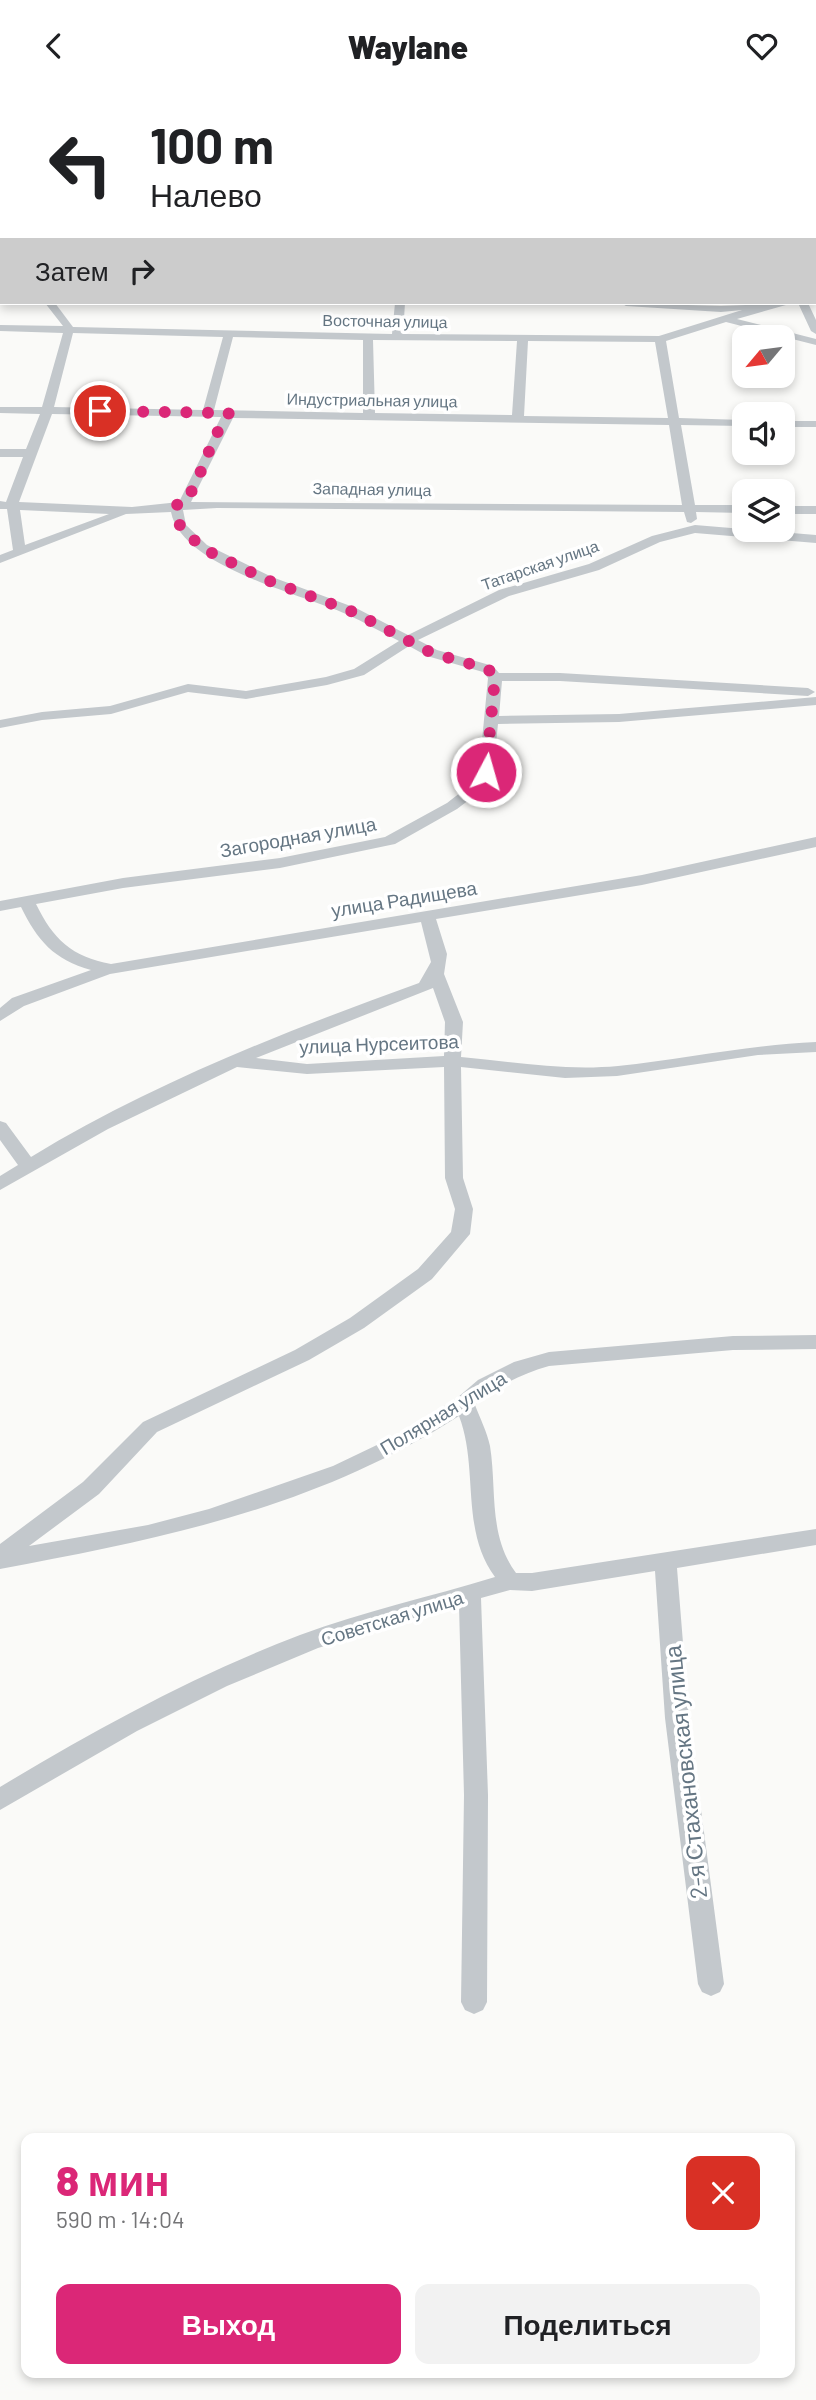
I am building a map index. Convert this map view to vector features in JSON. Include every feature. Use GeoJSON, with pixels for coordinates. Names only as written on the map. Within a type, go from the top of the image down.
{"type":"FeatureCollection","features":[{"type":"Feature","properties":{"kind":"street"},"geometry":{"type":"LineString","coordinates":[[20,552],[7,505],[32,453],[68,328],[51,305]]}},
{"type":"Feature","properties":{"kind":"street"},"geometry":{"type":"LineString","coordinates":[[397,336],[400,305]]}},
{"type":"Feature","properties":{"kind":"street"},"geometry":{"type":"LineString","coordinates":[[654,305],[776,305]]}},
{"type":"Feature","properties":{"kind":"street"},"geometry":{"type":"LineString","coordinates":[[804,305],[816,331]]}},
{"type":"Feature","properties":{"kind":"street"},"geometry":{"type":"LineString","coordinates":[[681,307],[816,342]]}},
{"type":"Feature","properties":{"kind":"street","name":"Восточная улица"},"geometry":{"type":"LineString","coordinates":[[0,328],[369,337],[660,339],[764,307]]}},
{"type":"Feature","properties":{"kind":"street"},"geometry":{"type":"LineString","coordinates":[[208,412],[229,333]]}},
{"type":"Feature","properties":{"kind":"street"},"geometry":{"type":"LineString","coordinates":[[369,337],[369,416]]}},
{"type":"Feature","properties":{"kind":"street"},"geometry":{"type":"LineString","coordinates":[[518,419],[523,339]]}},
{"type":"Feature","properties":{"kind":"street"},"geometry":{"type":"LineString","coordinates":[[660,339],[687,509],[695,529]]}},
{"type":"Feature","properties":{"kind":"street","name":"Индустриальная улица"},"geometry":{"type":"LineString","coordinates":[[0,410],[732,423]]}},
{"type":"Feature","properties":{"kind":"street"},"geometry":{"type":"LineString","coordinates":[[229,413],[208,451],[192,492],[180,504],[180,526],[202,548],[267,580],[351,611],[432,653],[488,669],[495,677],[560,677],[816,693]]}},
{"type":"Feature","properties":{"kind":"street"},"geometry":{"type":"LineString","coordinates":[[795,424],[816,424]]}},
{"type":"Feature","properties":{"kind":"street"},"geometry":{"type":"LineString","coordinates":[[0,453],[32,453]]}},
{"type":"Feature","properties":{"kind":"street","name":"Западная улица"},"geometry":{"type":"LineString","coordinates":[[7,505],[132,511],[180,504],[732,509]]}},
{"type":"Feature","properties":{"kind":"street"},"geometry":{"type":"LineString","coordinates":[[795,510],[816,510]]}},
{"type":"Feature","properties":{"kind":"street"},"geometry":{"type":"LineString","coordinates":[[0,559],[132,511]]}},
{"type":"Feature","properties":{"kind":"street","name":"Татарская улица"},"geometry":{"type":"LineString","coordinates":[[0,724],[42,716],[111,710],[188,688],[246,695],[278,692],[359,672],[430,627],[504,593],[594,567],[656,539],[695,529],[816,538]]}},
{"type":"Feature","properties":{"kind":"street","name":"Загородная улица"},"geometry":{"type":"LineString","coordinates":[[0,906],[124,883],[281,863],[390,841],[452,806],[481,784],[486,772],[495,677]]}},
{"type":"Feature","properties":{"kind":"street"},"geometry":{"type":"LineString","coordinates":[[489,720],[619,718],[816,701]]}},
{"type":"Feature","properties":{"kind":"street","name":"улица Радищева"},"geometry":{"type":"LineString","coordinates":[[27,903],[43,937],[67,959],[83,965],[111,969],[692,870],[816,842]]}},
{"type":"Feature","properties":{"kind":"street"},"geometry":{"type":"LineString","coordinates":[[0,1558],[91,1488],[150,1427],[302,1355],[357,1323],[425,1274],[460,1234],[464,1209],[454,1178],[451,1061],[454,1022],[437,976],[438,949],[427,917]]}},
{"type":"Feature","properties":{"kind":"street"},"geometry":{"type":"LineString","coordinates":[[0,1016],[18,1002],[111,969]]}},
{"type":"Feature","properties":{"kind":"street","name":"улица Нурсеитова"},"geometry":{"type":"LineString","coordinates":[[0,1184],[116,1117],[334,1018],[425,987],[437,976]]}},
{"type":"Feature","properties":{"kind":"street","name":"улица Нурсеитова"},"geometry":{"type":"LineString","coordinates":[[235,1061],[307,1069],[451,1061],[565,1073],[604,1072],[758,1050],[816,1047]]}},
{"type":"Feature","properties":{"kind":"street"},"geometry":{"type":"LineString","coordinates":[[0,1126],[28,1166]]}},
{"type":"Feature","properties":{"kind":"street","name":"Полярная улица"},"geometry":{"type":"LineString","coordinates":[[0,1558],[148,1533],[247,1505],[341,1472],[409,1438],[464,1403],[485,1385],[521,1367],[549,1359],[733,1343],[816,1342]]}},
{"type":"Feature","properties":{"kind":"street"},"geometry":{"type":"LineString","coordinates":[[464,1403],[478,1443],[486,1538],[496,1565],[510,1581]]}},
{"type":"Feature","properties":{"kind":"street","name":"Советская улица"},"geometry":{"type":"LineString","coordinates":[[0,1800],[174,1701],[261,1662],[356,1626],[510,1581],[531,1582],[816,1537]]}},
{"type":"Feature","properties":{"kind":"street","name":"2-я Стахановская улица"},"geometry":{"type":"LineString","coordinates":[[665,1559],[677,1718],[711,1984]]}},
{"type":"Feature","properties":{"kind":"street"},"geometry":{"type":"LineString","coordinates":[[470,1594],[476,1795],[474,2002]]}},
{"type":"Feature","properties":{"kind":"route"},"geometry":{"type":"LineString","coordinates":[[100,411],[229,413],[208,451],[192,492],[184,504],[176,505],[180,526],[202,548],[267,580],[351,611],[432,653],[488,669],[495,677],[486,772]]}}]}
